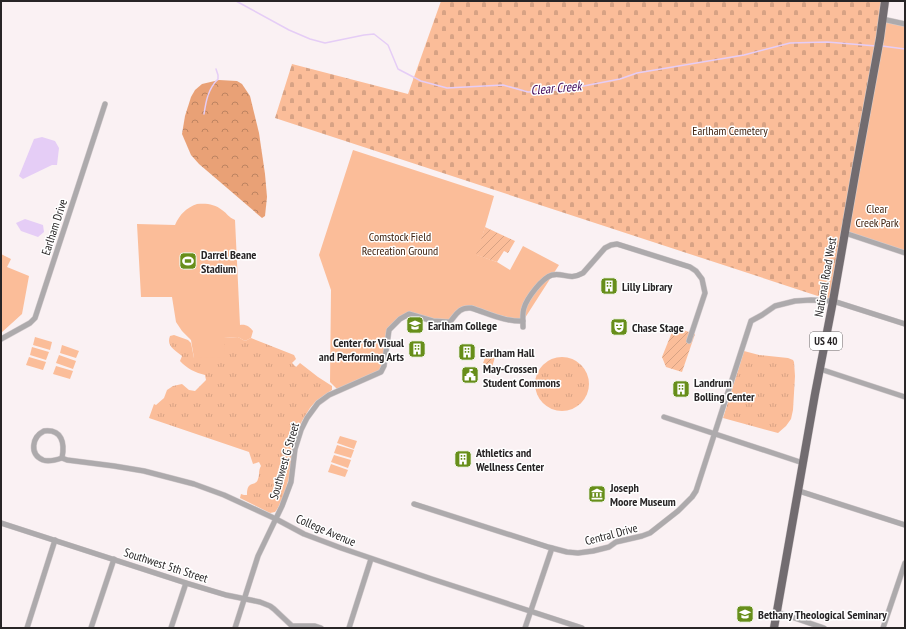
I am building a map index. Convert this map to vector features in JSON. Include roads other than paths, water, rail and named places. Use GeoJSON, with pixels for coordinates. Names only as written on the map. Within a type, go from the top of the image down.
{"type":"FeatureCollection","features":[{"type":"Feature","properties":{"kind":"main road","name":"National Road West"},"geometry":{"type":"LineString","coordinates":[[774,628],[820,369],[834,302],[880,38],[885,1]]}},
{"type":"Feature","properties":{"kind":"street"},"geometry":{"type":"LineString","coordinates":[[882,19],[905,24]]}},
{"type":"Feature","properties":{"kind":"street","name":"Earlham Drive"},"geometry":{"type":"LineString","coordinates":[[1,339],[30,324],[35,318],[105,104]]}},
{"type":"Feature","properties":{"kind":"street"},"geometry":{"type":"LineString","coordinates":[[845,234],[905,253]]}},
{"type":"Feature","properties":{"kind":"street"},"geometry":{"type":"LineString","coordinates":[[522,327],[524,308],[530,295],[545,279],[552,275],[568,277],[583,273],[605,248],[617,244],[690,267],[702,278],[705,293],[689,341]]}},
{"type":"Feature","properties":{"kind":"street","name":"Central Drive"},"geometry":{"type":"LineString","coordinates":[[414,504],[567,552],[578,553],[593,551],[609,547],[616,542],[642,536],[650,533],[678,511],[696,491],[751,321],[774,306],[796,301],[811,300],[834,302],[905,324]]}},
{"type":"Feature","properties":{"kind":"street","name":"Southwest G Street"},"geometry":{"type":"LineString","coordinates":[[235,628],[258,556],[276,519],[291,482],[295,450],[300,434],[307,418],[318,403],[329,394],[381,372],[384,366],[389,330],[400,318],[409,314],[433,321],[450,322],[462,308],[466,307],[504,319],[523,321]]}},
{"type":"Feature","properties":{"kind":"street"},"geometry":{"type":"LineString","coordinates":[[820,369],[905,397]]}},
{"type":"Feature","properties":{"kind":"street"},"geometry":{"type":"LineString","coordinates":[[664,417],[803,463]]}},
{"type":"Feature","properties":{"kind":"street","name":"College Avenue"},"geometry":{"type":"LineString","coordinates":[[62,458],[64,446],[59,435],[55,432],[48,431],[44,431],[38,435],[33,446],[38,457],[45,460],[62,458],[144,471],[176,479],[224,495],[276,519],[304,534],[341,548],[582,628]]}},
{"type":"Feature","properties":{"kind":"street"},"geometry":{"type":"LineString","coordinates":[[799,491],[905,526]]}},
{"type":"Feature","properties":{"kind":"street","name":"Southwest 5th Street"},"geometry":{"type":"LineString","coordinates":[[1,523],[186,582],[260,602],[270,606],[292,627],[315,626],[321,628]]}},
{"type":"Feature","properties":{"kind":"street"},"geometry":{"type":"LineString","coordinates":[[27,628],[55,540]]}},
{"type":"Feature","properties":{"kind":"street"},"geometry":{"type":"LineString","coordinates":[[524,628],[552,548]]}},
{"type":"Feature","properties":{"kind":"street"},"geometry":{"type":"LineString","coordinates":[[92,628],[114,559]]}},
{"type":"Feature","properties":{"kind":"street"},"geometry":{"type":"LineString","coordinates":[[349,628],[371,559]]}},
{"type":"Feature","properties":{"kind":"street"},"geometry":{"type":"LineString","coordinates":[[884,628],[905,563]]}},
{"type":"Feature","properties":{"kind":"street"},"geometry":{"type":"LineString","coordinates":[[172,628],[186,582]]}},
{"type":"Feature","properties":{"kind":"street"},"geometry":{"type":"LineString","coordinates":[[777,612],[824,628]]}},
{"type":"Feature","properties":{"kind":"waterway","name":"Clear Creek"},"geometry":{"type":"LineString","coordinates":[[236,1],[289,30],[310,39],[325,43],[374,34],[388,45],[398,69],[421,81],[447,88],[503,85],[528,92],[568,89],[620,79],[637,73],[744,55],[790,43],[827,42],[876,46]]}},
{"type":"Feature","properties":{"kind":"waterway","name":"Clear Creek"},"geometry":{"type":"LineString","coordinates":[[882,46],[905,49]]}},
{"type":"Feature","properties":{"kind":"waterway"},"geometry":{"type":"LineString","coordinates":[[204,114],[210,91],[218,79],[216,69]]}},
{"type":"Feature","properties":{"kind":"place","name":"Darrel Beane Stadium"},"geometry":{"type":"Point","coordinates":[188,261]}},
{"type":"Feature","properties":{"kind":"place","name":"Lilly Library"},"geometry":{"type":"Point","coordinates":[609,286]}},
{"type":"Feature","properties":{"kind":"place","name":"Earlham College"},"geometry":{"type":"Point","coordinates":[415,325]}},
{"type":"Feature","properties":{"kind":"place","name":"Chase Stage"},"geometry":{"type":"Point","coordinates":[619,327]}},
{"type":"Feature","properties":{"kind":"place","name":"Center for Visual and Performing Arts"},"geometry":{"type":"Point","coordinates":[417,349]}},
{"type":"Feature","properties":{"kind":"place","name":"Earlham Hall"},"geometry":{"type":"Point","coordinates":[467,352]}},
{"type":"Feature","properties":{"kind":"place","name":"May-Crossen Student Commons"},"geometry":{"type":"Point","coordinates":[470,375]}},
{"type":"Feature","properties":{"kind":"place","name":"Landrum Bolling Center"},"geometry":{"type":"Point","coordinates":[681,389]}},
{"type":"Feature","properties":{"kind":"place","name":"Athletics and Wellness Center"},"geometry":{"type":"Point","coordinates":[463,459]}},
{"type":"Feature","properties":{"kind":"place","name":"Joseph Moore Museum"},"geometry":{"type":"Point","coordinates":[597,494]}},
{"type":"Feature","properties":{"kind":"place","name":"Bethany Theological Seminary"},"geometry":{"type":"Point","coordinates":[745,614]}},
{"type":"Feature","properties":{"kind":"park label","name":"Earlham Cemetery"},"geometry":{"type":"Point","coordinates":[730,130]}},
{"type":"Feature","properties":{"kind":"park label","name":"Clear Creek Park"},"geometry":{"type":"Point","coordinates":[877,215]}},
{"type":"Feature","properties":{"kind":"park label","name":"Comstock Field Recreation Ground"},"geometry":{"type":"Point","coordinates":[400,243]}}]}
